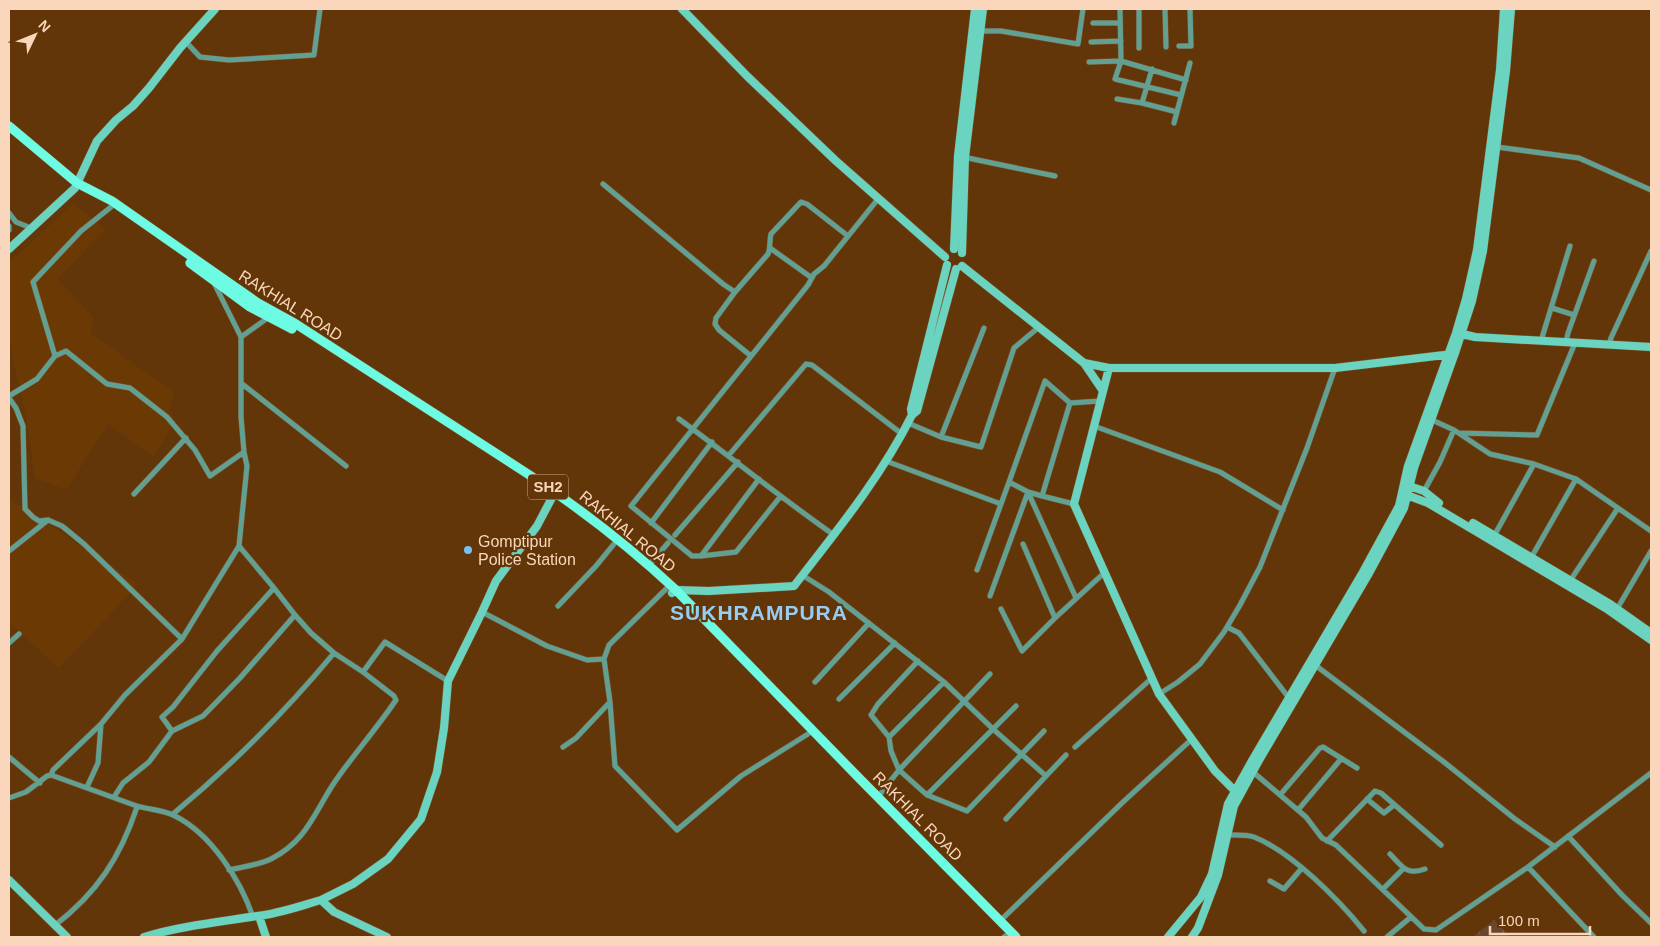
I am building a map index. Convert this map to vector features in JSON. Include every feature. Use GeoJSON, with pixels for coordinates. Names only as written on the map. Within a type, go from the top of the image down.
{"type":"FeatureCollection","features":[{"type":"Feature","properties":{"kind":"main road","name":"RAKHIAL ROAD"},"geometry":{"type":"LineString","coordinates":[[9,126],[76,185],[111,206],[250,307],[293,329],[554,494],[672,590],[1000,921],[1009,937]]}},
{"type":"Feature","properties":{"kind":"main road","name":"RAKHIAL ROAD"},"geometry":{"type":"LineString","coordinates":[[76,185],[112,201],[258,303],[296,324],[554,494],[649,565],[808,734],[1009,937]]}},
{"type":"Feature","properties":{"kind":"street"},"geometry":{"type":"LineString","coordinates":[[9,249],[76,185],[97,141],[116,120],[133,106],[215,9]]}},
{"type":"Feature","properties":{"kind":"street"},"geometry":{"type":"LineString","coordinates":[[186,42],[200,57],[229,60],[314,55],[320,9]]}},
{"type":"Feature","properties":{"kind":"street"},"geometry":{"type":"LineString","coordinates":[[682,9],[747,76],[836,161],[945,257],[947,265],[911,409],[912,415]]}},
{"type":"Feature","properties":{"kind":"street"},"geometry":{"type":"LineString","coordinates":[[954,249],[975,9]]}},
{"type":"Feature","properties":{"kind":"street"},"geometry":{"type":"LineString","coordinates":[[808,734],[741,776],[676,830],[615,766],[610,702],[604,659],[609,645],[672,590],[709,591],[794,586],[834,535],[886,461],[912,415],[917,411],[959,267],[964,260],[962,253],[962,157],[983,9]]}},
{"type":"Feature","properties":{"kind":"street"},"geometry":{"type":"LineString","coordinates":[[980,31],[1000,31],[1078,44],[1083,9]]}},
{"type":"Feature","properties":{"kind":"street"},"geometry":{"type":"LineString","coordinates":[[1120,9],[1121,61],[1115,80],[1181,96]]}},
{"type":"Feature","properties":{"kind":"street"},"geometry":{"type":"LineString","coordinates":[[1139,9],[1139,48]]}},
{"type":"Feature","properties":{"kind":"street"},"geometry":{"type":"LineString","coordinates":[[1165,9],[1166,47]]}},
{"type":"Feature","properties":{"kind":"street"},"geometry":{"type":"LineString","coordinates":[[1179,46],[1191,46],[1190,9]]}},
{"type":"Feature","properties":{"kind":"street"},"geometry":{"type":"LineString","coordinates":[[1459,333],[1477,250],[1500,70],[1504,9]]}},
{"type":"Feature","properties":{"kind":"street"},"geometry":{"type":"LineString","coordinates":[[1193,936],[1204,898],[1215,874],[1228,835],[1237,794],[1288,698],[1399,506],[1432,420],[1459,333],[1472,301],[1483,251],[1506,71],[1511,9]]}},
{"type":"Feature","properties":{"kind":"street"},"geometry":{"type":"LineString","coordinates":[[1093,23],[1120,23]]}},
{"type":"Feature","properties":{"kind":"street"},"geometry":{"type":"LineString","coordinates":[[1091,42],[1121,41]]}},
{"type":"Feature","properties":{"kind":"street"},"geometry":{"type":"LineString","coordinates":[[1089,62],[1121,61],[1186,80]]}},
{"type":"Feature","properties":{"kind":"street"},"geometry":{"type":"LineString","coordinates":[[1174,123],[1190,63]]}},
{"type":"Feature","properties":{"kind":"street"},"geometry":{"type":"LineString","coordinates":[[1142,103],[1152,69]]}},
{"type":"Feature","properties":{"kind":"street"},"geometry":{"type":"LineString","coordinates":[[1117,99],[1177,112]]}},
{"type":"Feature","properties":{"kind":"street"},"geometry":{"type":"LineString","coordinates":[[1497,147],[1579,158],[1651,190]]}},
{"type":"Feature","properties":{"kind":"street"},"geometry":{"type":"LineString","coordinates":[[962,157],[1055,176]]}},
{"type":"Feature","properties":{"kind":"street"},"geometry":{"type":"LineString","coordinates":[[603,184],[727,288],[735,292]]}},
{"type":"Feature","properties":{"kind":"street"},"geometry":{"type":"LineString","coordinates":[[780,497],[736,552],[702,556],[692,556],[630,506],[812,278],[878,199]]}},
{"type":"Feature","properties":{"kind":"street"},"geometry":{"type":"LineString","coordinates":[[751,356],[719,330],[715,324],[716,318],[735,292],[763,260],[770,248],[769,239],[771,234],[801,202],[807,204],[848,236]]}},
{"type":"Feature","properties":{"kind":"street"},"geometry":{"type":"LineString","coordinates":[[55,356],[33,282],[81,231],[111,206]]}},
{"type":"Feature","properties":{"kind":"street"},"geometry":{"type":"LineString","coordinates":[[9,213],[16,222],[31,228]]}},
{"type":"Feature","properties":{"kind":"street"},"geometry":{"type":"LineString","coordinates":[[1541,341],[1570,246]]}},
{"type":"Feature","properties":{"kind":"street"},"geometry":{"type":"LineString","coordinates":[[770,248],[812,278]]}},
{"type":"Feature","properties":{"kind":"street"},"geometry":{"type":"LineString","coordinates":[[945,257],[948,252],[954,249]]}},
{"type":"Feature","properties":{"kind":"street"},"geometry":{"type":"LineString","coordinates":[[954,249],[962,253]]}},
{"type":"Feature","properties":{"kind":"street"},"geometry":{"type":"LineString","coordinates":[[1609,345],[1651,251]]}},
{"type":"Feature","properties":{"kind":"street"},"geometry":{"type":"LineString","coordinates":[[1566,342],[1594,260]]}},
{"type":"Feature","properties":{"kind":"street"},"geometry":{"type":"LineString","coordinates":[[947,265],[959,267],[1084,363],[1103,391]]}},
{"type":"Feature","properties":{"kind":"street"},"geometry":{"type":"LineString","coordinates":[[51,775],[53,770],[101,724],[125,694],[182,639],[239,546],[247,466],[241,417],[241,337],[212,280]]}},
{"type":"Feature","properties":{"kind":"street"},"geometry":{"type":"LineString","coordinates":[[1552,308],[1574,315]]}},
{"type":"Feature","properties":{"kind":"street"},"geometry":{"type":"LineString","coordinates":[[241,337],[269,318]]}},
{"type":"Feature","properties":{"kind":"street"},"geometry":{"type":"LineString","coordinates":[[908,424],[941,437],[981,447],[1014,348],[1039,327]]}},
{"type":"Feature","properties":{"kind":"street"},"geometry":{"type":"LineString","coordinates":[[941,437],[984,328]]}},
{"type":"Feature","properties":{"kind":"street"},"geometry":{"type":"LineString","coordinates":[[1459,333],[1475,337],[1651,347]]}},
{"type":"Feature","properties":{"kind":"street"},"geometry":{"type":"LineString","coordinates":[[1457,431],[1537,435],[1575,343]]}},
{"type":"Feature","properties":{"kind":"street"},"geometry":{"type":"LineString","coordinates":[[182,639],[84,544],[62,526],[48,520],[39,521],[32,517],[25,509],[23,426],[16,408],[9,397],[37,379],[55,356],[66,351],[107,384],[130,388],[167,417],[195,450],[210,476],[244,452]]}},
{"type":"Feature","properties":{"kind":"street"},"geometry":{"type":"LineString","coordinates":[[1084,363],[1109,368],[1335,368],[1452,354]]}},
{"type":"Feature","properties":{"kind":"street"},"geometry":{"type":"LineString","coordinates":[[1407,485],[1408,466],[1452,354]]}},
{"type":"Feature","properties":{"kind":"street"},"geometry":{"type":"LineString","coordinates":[[729,455],[806,364],[812,365],[902,434]]}},
{"type":"Feature","properties":{"kind":"street"},"geometry":{"type":"LineString","coordinates":[[1109,368],[1074,504],[1159,694],[1215,772],[1237,794]]}},
{"type":"Feature","properties":{"kind":"street"},"geometry":{"type":"LineString","coordinates":[[1159,694],[1178,682],[1200,664],[1227,627],[1260,567],[1320,414],[1335,368]]}},
{"type":"Feature","properties":{"kind":"street"},"geometry":{"type":"LineString","coordinates":[[976,570],[1045,381],[1070,404],[1100,401]]}},
{"type":"Feature","properties":{"kind":"street"},"geometry":{"type":"LineString","coordinates":[[241,383],[346,466]]}},
{"type":"Feature","properties":{"kind":"street"},"geometry":{"type":"LineString","coordinates":[[1042,496],[1070,404]]}},
{"type":"Feature","properties":{"kind":"street"},"geometry":{"type":"LineString","coordinates":[[679,419],[729,455],[780,497],[834,535]]}},
{"type":"Feature","properties":{"kind":"street"},"geometry":{"type":"LineString","coordinates":[[1432,420],[1457,431],[1490,454],[1534,464],[1576,479],[1651,531]]}},
{"type":"Feature","properties":{"kind":"street"},"geometry":{"type":"LineString","coordinates":[[1094,426],[1220,472],[1282,510]]}},
{"type":"Feature","properties":{"kind":"street"},"geometry":{"type":"LineString","coordinates":[[1424,491],[1457,431]]}},
{"type":"Feature","properties":{"kind":"street"},"geometry":{"type":"LineString","coordinates":[[134,494],[186,438]]}},
{"type":"Feature","properties":{"kind":"street"},"geometry":{"type":"LineString","coordinates":[[651,523],[712,442]]}},
{"type":"Feature","properties":{"kind":"street"},"geometry":{"type":"LineString","coordinates":[[886,461],[1001,504]]}},
{"type":"Feature","properties":{"kind":"street"},"geometry":{"type":"LineString","coordinates":[[675,535],[738,462]]}},
{"type":"Feature","properties":{"kind":"street"},"geometry":{"type":"LineString","coordinates":[[1494,536],[1534,464]]}},
{"type":"Feature","properties":{"kind":"street"},"geometry":{"type":"LineString","coordinates":[[702,556],[759,479]]}},
{"type":"Feature","properties":{"kind":"street"},"geometry":{"type":"LineString","coordinates":[[1531,558],[1576,479]]}},
{"type":"Feature","properties":{"kind":"street"},"geometry":{"type":"LineString","coordinates":[[1009,482],[1028,492],[1074,504]]}},
{"type":"Feature","properties":{"kind":"street"},"geometry":{"type":"LineString","coordinates":[[1407,485],[1424,491],[1459,518],[1606,609],[1651,640]]}},
{"type":"Feature","properties":{"kind":"street"},"geometry":{"type":"LineString","coordinates":[[990,596],[1028,492]]}},
{"type":"Feature","properties":{"kind":"street"},"geometry":{"type":"LineString","coordinates":[[1028,492],[1076,598]]}},
{"type":"Feature","properties":{"kind":"street"},"geometry":{"type":"LineString","coordinates":[[144,937],[166,930],[202,923],[256,917],[320,900],[353,884],[388,859],[421,819],[437,772],[444,728],[448,681],[496,581],[537,526],[554,494]]}},
{"type":"Feature","properties":{"kind":"street"},"geometry":{"type":"LineString","coordinates":[[1404,495],[1428,502],[1494,536],[1617,609],[1651,633]]}},
{"type":"Feature","properties":{"kind":"street"},"geometry":{"type":"LineString","coordinates":[[1215,874],[1228,804],[1253,772],[1372,567],[1404,508],[1404,495]]}},
{"type":"Feature","properties":{"kind":"street"},"geometry":{"type":"LineString","coordinates":[[1570,581],[1618,508]]}},
{"type":"Feature","properties":{"kind":"street"},"geometry":{"type":"LineString","coordinates":[[9,551],[48,520]]}},
{"type":"Feature","properties":{"kind":"street"},"geometry":{"type":"LineString","coordinates":[[649,565],[668,543]]}},
{"type":"Feature","properties":{"kind":"street"},"geometry":{"type":"LineString","coordinates":[[558,606],[614,544]]}},
{"type":"Feature","properties":{"kind":"street"},"geometry":{"type":"LineString","coordinates":[[1023,544],[1055,618]]}},
{"type":"Feature","properties":{"kind":"street"},"geometry":{"type":"LineString","coordinates":[[230,870],[269,860],[289,847],[300,836],[313,821],[335,781],[396,700],[394,696],[334,653],[311,633],[239,546]]}},
{"type":"Feature","properties":{"kind":"street"},"geometry":{"type":"LineString","coordinates":[[1617,609],[1651,551]]}},
{"type":"Feature","properties":{"kind":"street"},"geometry":{"type":"LineString","coordinates":[[1001,609],[1022,651],[1104,573]]}},
{"type":"Feature","properties":{"kind":"street"},"geometry":{"type":"LineString","coordinates":[[802,575],[829,592],[944,682],[1046,776]]}},
{"type":"Feature","properties":{"kind":"street"},"geometry":{"type":"LineString","coordinates":[[172,731],[162,717],[173,707],[217,651],[274,588]]}},
{"type":"Feature","properties":{"kind":"street"},"geometry":{"type":"LineString","coordinates":[[482,612],[547,646],[587,660],[604,659]]}},
{"type":"Feature","properties":{"kind":"street"},"geometry":{"type":"LineString","coordinates":[[114,797],[124,783],[149,762],[172,731],[203,716],[240,678],[295,615]]}},
{"type":"Feature","properties":{"kind":"street"},"geometry":{"type":"LineString","coordinates":[[815,682],[870,623]]}},
{"type":"Feature","properties":{"kind":"street"},"geometry":{"type":"LineString","coordinates":[[1227,627],[1239,633],[1288,698]]}},
{"type":"Feature","properties":{"kind":"street"},"geometry":{"type":"LineString","coordinates":[[9,643],[19,634]]}},
{"type":"Feature","properties":{"kind":"street"},"geometry":{"type":"LineString","coordinates":[[363,672],[385,642],[448,681]]}},
{"type":"Feature","properties":{"kind":"street"},"geometry":{"type":"LineString","coordinates":[[839,699],[895,643]]}},
{"type":"Feature","properties":{"kind":"street"},"geometry":{"type":"LineString","coordinates":[[173,814],[276,720],[334,653]]}},
{"type":"Feature","properties":{"kind":"street"},"geometry":{"type":"LineString","coordinates":[[918,661],[871,713],[873,720],[889,737],[891,751],[899,770],[927,795],[967,811],[1044,731]]}},
{"type":"Feature","properties":{"kind":"street"},"geometry":{"type":"LineString","coordinates":[[1315,665],[1555,847]]}},
{"type":"Feature","properties":{"kind":"street"},"geometry":{"type":"LineString","coordinates":[[878,797],[899,770],[990,674]]}},
{"type":"Feature","properties":{"kind":"street"},"geometry":{"type":"LineString","coordinates":[[1075,747],[1152,678]]}},
{"type":"Feature","properties":{"kind":"street"},"geometry":{"type":"LineString","coordinates":[[889,737],[944,682]]}},
{"type":"Feature","properties":{"kind":"street"},"geometry":{"type":"LineString","coordinates":[[563,747],[576,738],[610,702]]}},
{"type":"Feature","properties":{"kind":"street"},"geometry":{"type":"LineString","coordinates":[[927,795],[1016,706]]}},
{"type":"Feature","properties":{"kind":"street"},"geometry":{"type":"LineString","coordinates":[[87,787],[98,763],[101,724]]}},
{"type":"Feature","properties":{"kind":"street"},"geometry":{"type":"LineString","coordinates":[[1000,921],[1123,802],[1192,739]]}},
{"type":"Feature","properties":{"kind":"street"},"geometry":{"type":"LineString","coordinates":[[1280,795],[1320,748],[1357,768]]}},
{"type":"Feature","properties":{"kind":"street"},"geometry":{"type":"LineString","coordinates":[[1006,819],[1066,755]]}},
{"type":"Feature","properties":{"kind":"street"},"geometry":{"type":"LineString","coordinates":[[9,757],[40,783]]}},
{"type":"Feature","properties":{"kind":"street"},"geometry":{"type":"LineString","coordinates":[[1298,810],[1341,759]]}},
{"type":"Feature","properties":{"kind":"street"},"geometry":{"type":"LineString","coordinates":[[1253,772],[1306,817],[1322,838],[1336,845],[1424,929],[1436,930],[1528,867],[1651,773]]}},
{"type":"Feature","properties":{"kind":"street"},"geometry":{"type":"LineString","coordinates":[[9,798],[26,792],[40,783],[46,776],[51,775],[137,807],[173,814],[186,822],[211,845],[230,870],[266,937]]}},
{"type":"Feature","properties":{"kind":"street"},"geometry":{"type":"LineString","coordinates":[[1328,841],[1367,799],[1378,791],[1441,845]]}},
{"type":"Feature","properties":{"kind":"street"},"geometry":{"type":"LineString","coordinates":[[1367,799],[1384,813],[1394,805]]}},
{"type":"Feature","properties":{"kind":"street"},"geometry":{"type":"LineString","coordinates":[[54,926],[73,911],[105,876],[118,854],[137,807]]}},
{"type":"Feature","properties":{"kind":"street"},"geometry":{"type":"LineString","coordinates":[[1228,835],[1252,836],[1302,868],[1352,915],[1364,931]]}},
{"type":"Feature","properties":{"kind":"street"},"geometry":{"type":"LineString","coordinates":[[1568,836],[1622,895],[1651,923]]}},
{"type":"Feature","properties":{"kind":"street"},"geometry":{"type":"LineString","coordinates":[[1390,854],[1410,872],[1425,870]]}},
{"type":"Feature","properties":{"kind":"street"},"geometry":{"type":"LineString","coordinates":[[1528,867],[1594,937]]}},
{"type":"Feature","properties":{"kind":"street"},"geometry":{"type":"LineString","coordinates":[[1270,881],[1284,889],[1302,868]]}},
{"type":"Feature","properties":{"kind":"street"},"geometry":{"type":"LineString","coordinates":[[1382,889],[1404,868]]}},
{"type":"Feature","properties":{"kind":"street"},"geometry":{"type":"LineString","coordinates":[[9,880],[66,937]]}},
{"type":"Feature","properties":{"kind":"street"},"geometry":{"type":"LineString","coordinates":[[1168,937],[1204,898]]}},
{"type":"Feature","properties":{"kind":"street"},"geometry":{"type":"LineString","coordinates":[[320,900],[334,912],[387,937]]}},
{"type":"Feature","properties":{"kind":"street"},"geometry":{"type":"LineString","coordinates":[[1387,937],[1411,917]]}},
{"type":"Feature","properties":{"kind":"street"},"geometry":{"type":"LineString","coordinates":[[1178,937],[1179,924]]}},
{"type":"Feature","properties":{"kind":"shaded area"},"geometry":{"type":"Polygon","coordinates":[[[73,204],[106,229],[57,279],[93,317],[91,334],[174,392],[169,411],[175,420],[154,456],[108,424],[66,490],[35,478],[26,416],[9,340],[9,263],[73,204]]]}},
{"type":"Feature","properties":{"kind":"shaded area"},"geometry":{"type":"Polygon","coordinates":[[[9,498],[138,584],[59,668],[14,627],[9,631],[9,498]]]}},
{"type":"Feature","properties":{"kind":"green space"},"geometry":{"type":"Polygon","coordinates":[[[1494,920],[1510,937],[1473,937],[1494,920]]]}},
{"type":"Feature","properties":{"kind":"place","name":"Gomptipur Police Station"},"geometry":{"type":"Point","coordinates":[468,550]}},
{"type":"Feature","properties":{"kind":"district","name":"SUKHRAMPURA"},"geometry":{"type":"Point","coordinates":[759,613]}}]}
